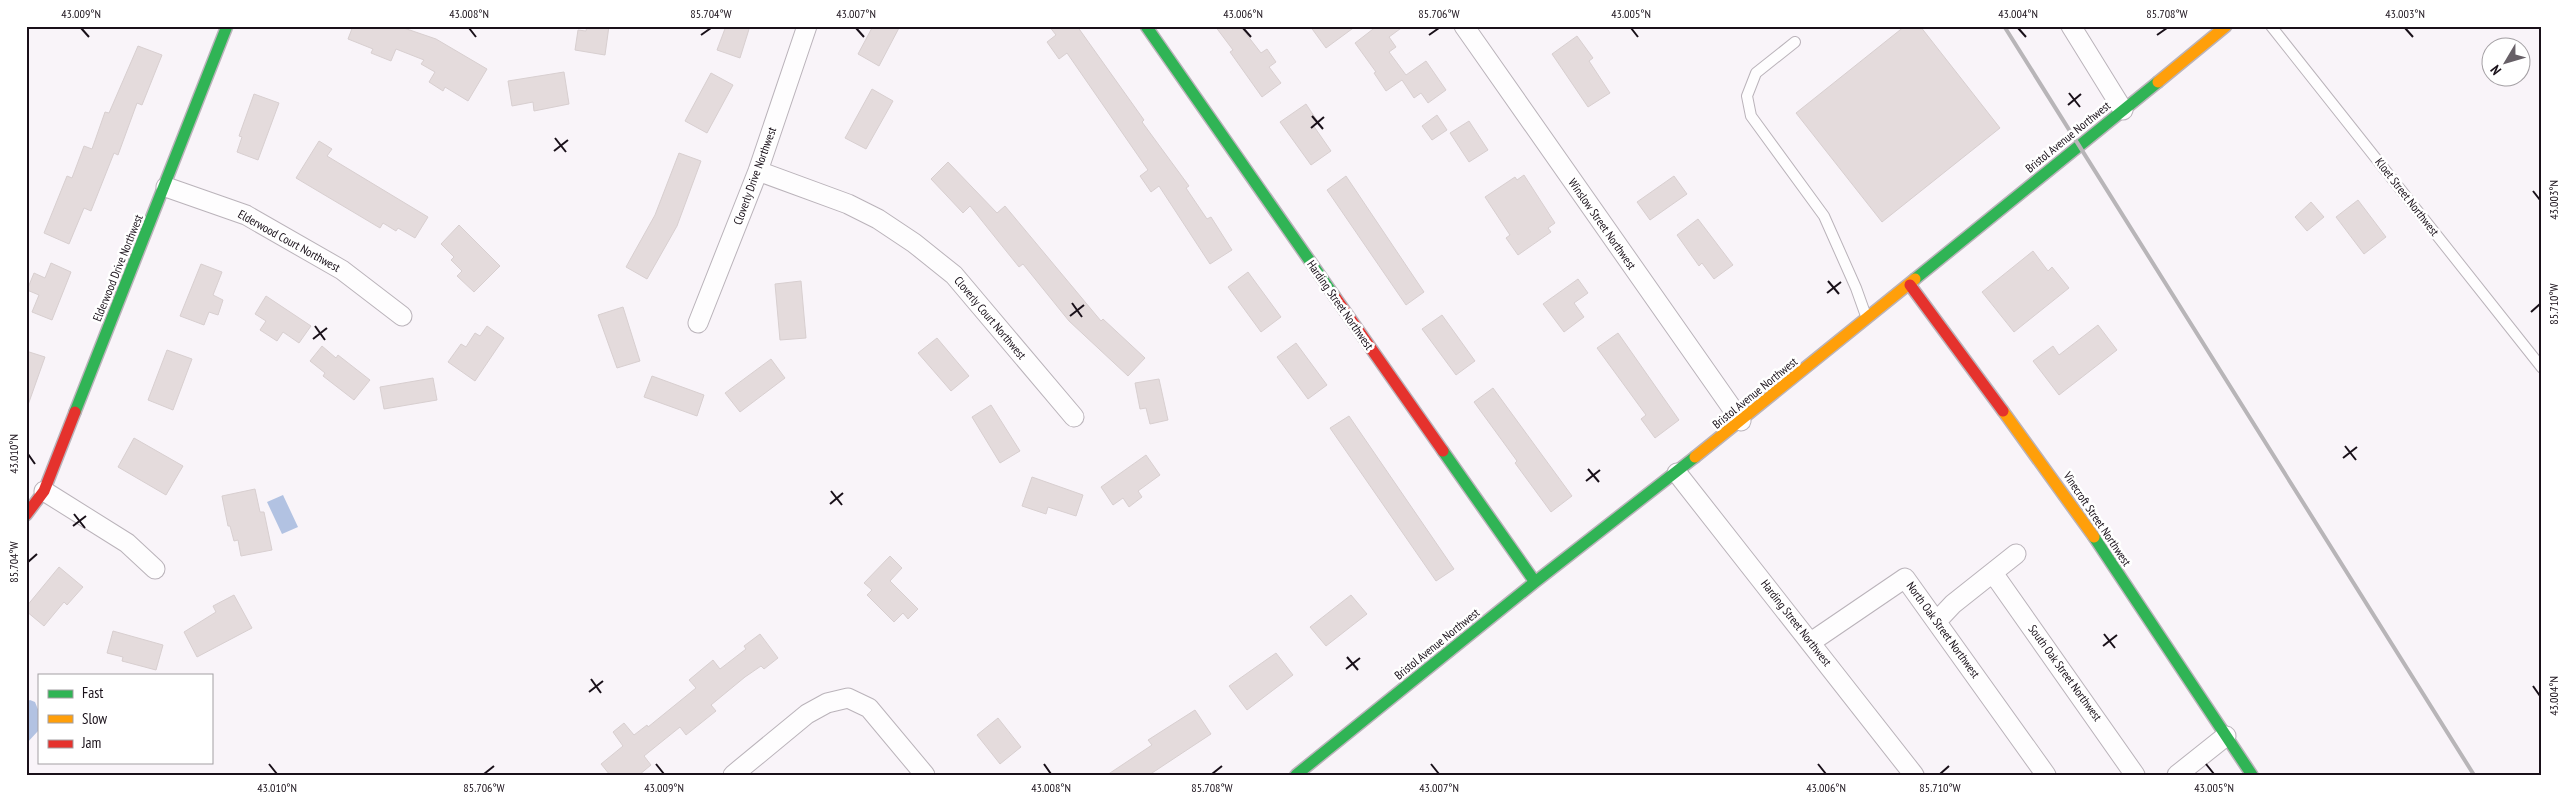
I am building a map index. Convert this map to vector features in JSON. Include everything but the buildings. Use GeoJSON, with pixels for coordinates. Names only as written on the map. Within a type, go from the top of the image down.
{"type":"FeatureCollection","features":[{"type":"Feature","properties":{"kind":"street","name":"Elderwood Drive Northwest"},"geometry":{"type":"LineString","coordinates":[[26,515],[44,491],[166,186],[227,26]]}},
{"type":"Feature","properties":{"kind":"street","name":"Cloverly Drive Northwest"},"geometry":{"type":"LineString","coordinates":[[698,323],[758,171],[807,26]]}},
{"type":"Feature","properties":{"kind":"street","name":"Harding Street Northwest"},"geometry":{"type":"LineString","coordinates":[[1146,26],[1535,582]]}},
{"type":"Feature","properties":{"kind":"street","name":"Winslow Street Northwest"},"geometry":{"type":"LineString","coordinates":[[1464,26],[1741,421]]}},
{"type":"Feature","properties":{"kind":"street"},"geometry":{"type":"LineString","coordinates":[[2071,26],[2123,110]]}},
{"type":"Feature","properties":{"kind":"street","name":"Bristol Avenue Northwest"},"geometry":{"type":"LineString","coordinates":[[1296,775],[1535,582],[1677,473],[1867,320],[2226,26]]}},
{"type":"Feature","properties":{"kind":"street","name":"Cloverly Court Northwest"},"geometry":{"type":"LineString","coordinates":[[758,171],[848,204],[878,219],[914,243],[954,275],[1074,417]]}},
{"type":"Feature","properties":{"kind":"street","name":"Elderwood Court Northwest"},"geometry":{"type":"LineString","coordinates":[[166,186],[246,214],[342,270],[402,316]]}},
{"type":"Feature","properties":{"kind":"street","name":"Vinecroft Street Northwest"},"geometry":{"type":"LineString","coordinates":[[1910,285],[2077,511],[2252,775]]}},
{"type":"Feature","properties":{"kind":"street","name":"Harding Street Northwest"},"geometry":{"type":"LineString","coordinates":[[1677,473],[1914,775]]}},
{"type":"Feature","properties":{"kind":"street"},"geometry":{"type":"LineString","coordinates":[[44,491],[121,539],[155,569]]}},
{"type":"Feature","properties":{"kind":"street"},"geometry":{"type":"LineString","coordinates":[[1936,621],[2016,554]]}},
{"type":"Feature","properties":{"kind":"street","name":"South Oak Street Northwest"},"geometry":{"type":"LineString","coordinates":[[1992,573],[2136,775]]}},
{"type":"Feature","properties":{"kind":"street","name":"North Oak Street Northwest"},"geometry":{"type":"LineString","coordinates":[[1811,642],[1905,578],[2046,775]]}},
{"type":"Feature","properties":{"kind":"street"},"geometry":{"type":"LineString","coordinates":[[733,775],[807,714],[827,704],[848,698],[869,708],[925,775]]}},
{"type":"Feature","properties":{"kind":"street"},"geometry":{"type":"LineString","coordinates":[[2177,775],[2226,736]]}},
{"type":"Feature","properties":{"kind":"lane","name":"Kloet Street Northwest"},"geometry":{"type":"LineString","coordinates":[[2271,26],[2542,368]]}},
{"type":"Feature","properties":{"kind":"lane"},"geometry":{"type":"LineString","coordinates":[[1795,42],[1756,73],[1747,96],[1751,116],[1824,216],[1856,288],[1867,320]]}},
{"type":"Feature","properties":{"kind":"water"},"geometry":{"type":"Polygon","coordinates":[[[283,495],[298,527],[282,534],[267,502],[283,495]]]}},
{"type":"Feature","properties":{"kind":"water"},"geometry":{"type":"Polygon","coordinates":[[[30,700],[35,702],[38,710],[38,731],[26,744],[26,702],[30,700]]]}},
{"type":"Feature","properties":{"kind":"railway"},"geometry":{"type":"LineString","coordinates":[[2004,26],[2474,775]]}},
{"type":"Feature","properties":{"kind":"traffic: fast"},"geometry":{"type":"LineString","coordinates":[[75,412],[227,26]]}},
{"type":"Feature","properties":{"kind":"traffic: fast"},"geometry":{"type":"LineString","coordinates":[[1146,26],[1335,297]]}},
{"type":"Feature","properties":{"kind":"traffic: fast"},"geometry":{"type":"LineString","coordinates":[[1915,279],[2158,82]]}},
{"type":"Feature","properties":{"kind":"traffic: fast"},"geometry":{"type":"LineString","coordinates":[[1443,451],[1535,582]]}},
{"type":"Feature","properties":{"kind":"traffic: fast"},"geometry":{"type":"LineString","coordinates":[[1296,775],[1535,582],[1695,457]]}},
{"type":"Feature","properties":{"kind":"traffic: fast"},"geometry":{"type":"LineString","coordinates":[[2094,537],[2252,775]]}},
{"type":"Feature","properties":{"kind":"traffic: slow"},"geometry":{"type":"LineString","coordinates":[[2158,82],[2226,26]]}},
{"type":"Feature","properties":{"kind":"traffic: slow"},"geometry":{"type":"LineString","coordinates":[[1695,457],[1915,279]]}},
{"type":"Feature","properties":{"kind":"traffic: slow"},"geometry":{"type":"LineString","coordinates":[[2003,411],[2094,537]]}},
{"type":"Feature","properties":{"kind":"traffic: jam"},"geometry":{"type":"LineString","coordinates":[[1910,285],[2003,411]]}},
{"type":"Feature","properties":{"kind":"traffic: jam"},"geometry":{"type":"LineString","coordinates":[[1335,297],[1443,451]]}},
{"type":"Feature","properties":{"kind":"traffic: jam"},"geometry":{"type":"LineString","coordinates":[[26,515],[44,491],[75,412]]}}]}
